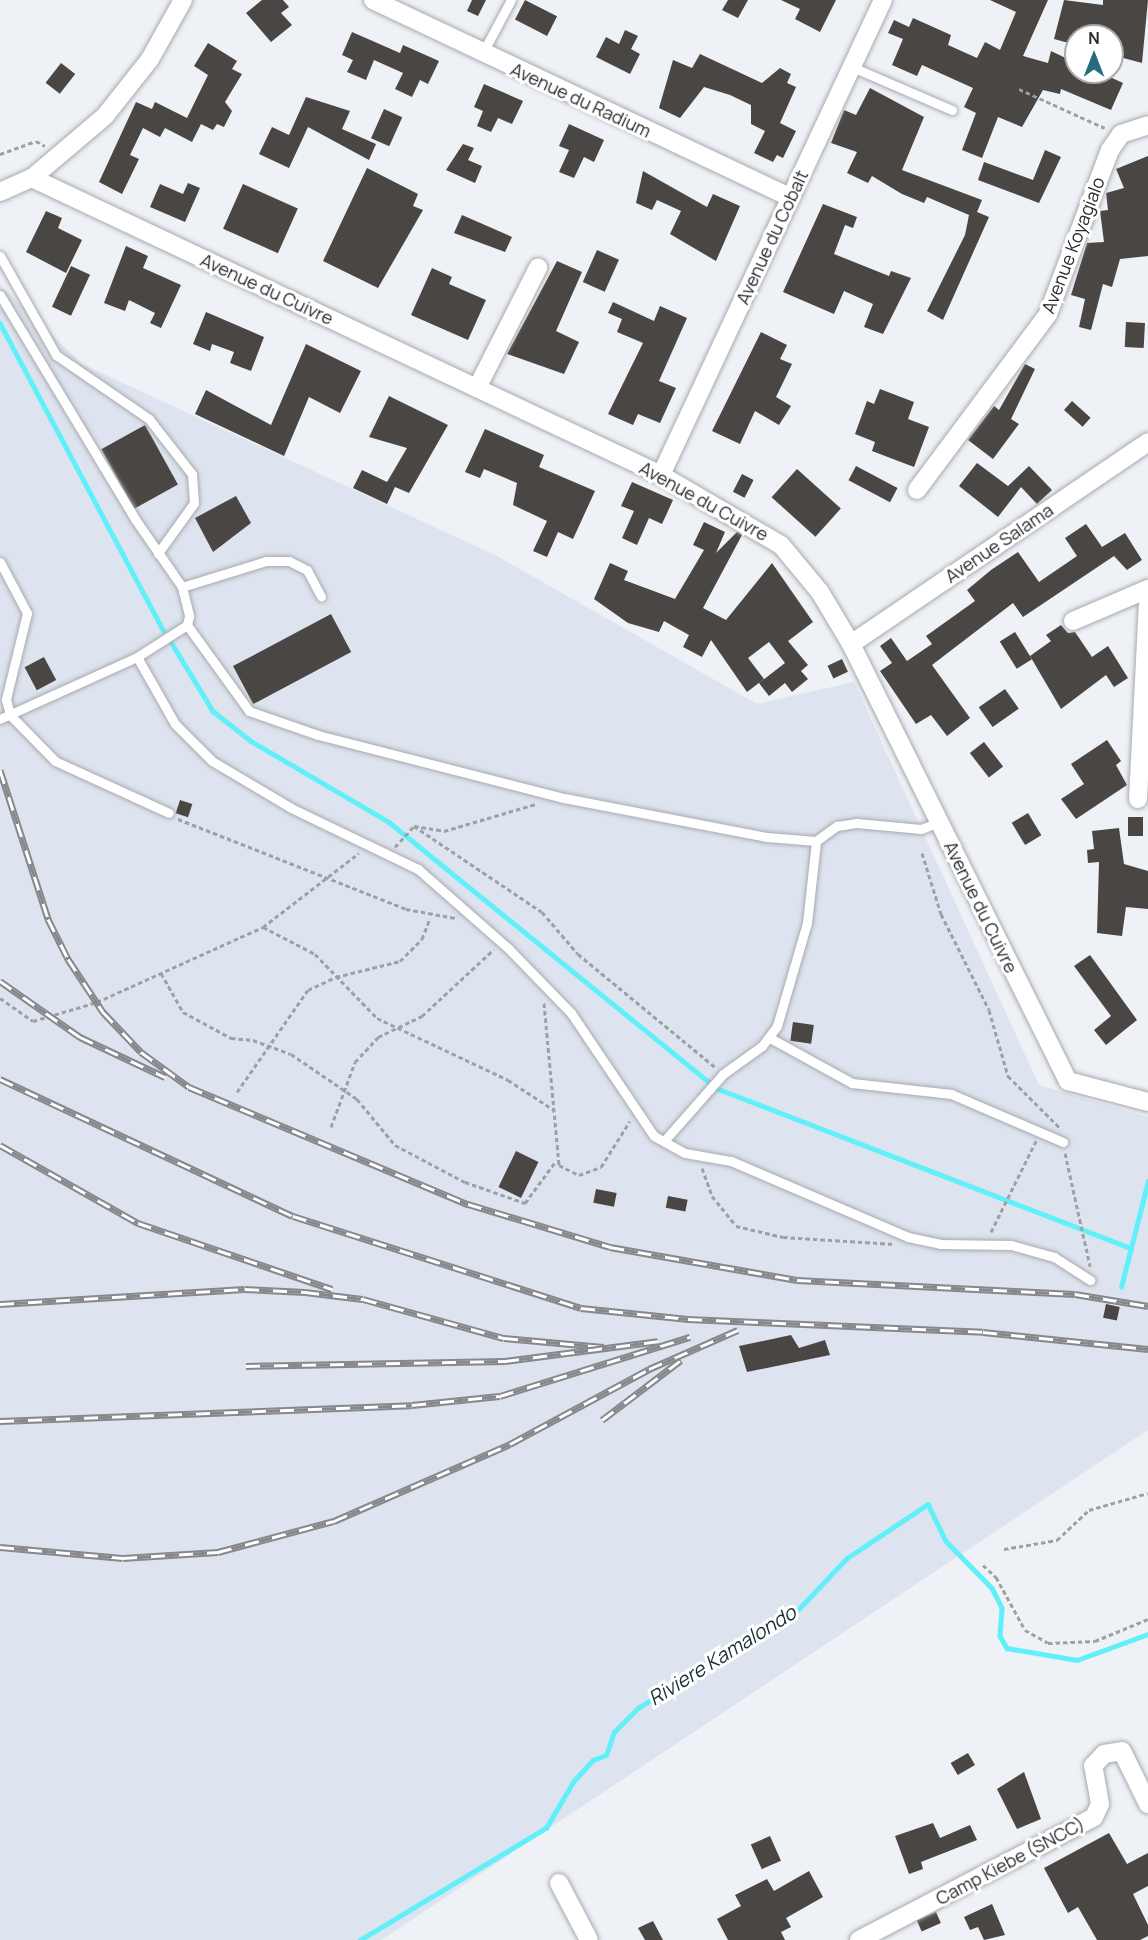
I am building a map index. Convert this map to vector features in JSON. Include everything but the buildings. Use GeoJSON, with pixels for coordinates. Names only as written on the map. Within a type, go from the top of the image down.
{"type":"FeatureCollection","features":[{"type":"Feature","properties":{"kind":"street"},"geometry":{"type":"LineString","coordinates":[[0,192],[32,178],[56,159],[129,88],[183,0]]}},
{"type":"Feature","properties":{"kind":"street","name":"Avenue du Radium"},"geometry":{"type":"LineString","coordinates":[[373,0],[482,55],[790,197]]}},
{"type":"Feature","properties":{"kind":"street","name":"Avenue du Cobalt"},"geometry":{"type":"LineString","coordinates":[[661,475],[883,0]]}},
{"type":"Feature","properties":{"kind":"street"},"geometry":{"type":"LineString","coordinates":[[1121,134],[1148,125]]}},
{"type":"Feature","properties":{"kind":"street","name":"Avenue Koyagialo"},"geometry":{"type":"LineString","coordinates":[[917,490],[1048,314],[1081,220],[1121,134]]}},
{"type":"Feature","properties":{"kind":"street","name":"Avenue du Cuivre"},"geometry":{"type":"LineString","coordinates":[[32,178],[661,475],[781,545],[815,584],[851,644],[1068,1081],[1148,1102]]}},
{"type":"Feature","properties":{"kind":"street"},"geometry":{"type":"LineString","coordinates":[[477,388],[538,268]]}},
{"type":"Feature","properties":{"kind":"street","name":"Avenue Salama"},"geometry":{"type":"LineString","coordinates":[[851,644],[1148,442]]}},
{"type":"Feature","properties":{"kind":"street"},"geometry":{"type":"LineString","coordinates":[[1073,621],[1148,589]]}},
{"type":"Feature","properties":{"kind":"street"},"geometry":{"type":"LineString","coordinates":[[1138,799],[1148,604]]}},
{"type":"Feature","properties":{"kind":"street","name":"Camp Kiebe (SNCC)"},"geometry":{"type":"LineString","coordinates":[[859,1940],[1094,1817],[1100,1804],[1093,1766],[1104,1754],[1122,1751],[1148,1804]]}},
{"type":"Feature","properties":{"kind":"street"},"geometry":{"type":"LineString","coordinates":[[559,1882],[589,1940]]}},
{"type":"Feature","properties":{"kind":"lane"},"geometry":{"type":"LineString","coordinates":[[482,55],[510,0]]}},
{"type":"Feature","properties":{"kind":"lane"},"geometry":{"type":"LineString","coordinates":[[852,67],[952,110]]}},
{"type":"Feature","properties":{"kind":"lane"},"geometry":{"type":"LineString","coordinates":[[0,256],[56,355],[149,419],[192,474],[194,503],[158,553]]}},
{"type":"Feature","properties":{"kind":"lane"},"geometry":{"type":"LineString","coordinates":[[0,295],[158,553],[182,587],[187,625],[249,711],[318,735],[564,798],[816,841],[837,826],[857,823],[921,829],[939,822]]}},
{"type":"Feature","properties":{"kind":"lane"},"geometry":{"type":"LineString","coordinates":[[182,587],[280,560],[302,565],[321,596]]}},
{"type":"Feature","properties":{"kind":"lane"},"geometry":{"type":"LineString","coordinates":[[0,562],[27,613],[6,699],[10,715],[55,761],[169,813]]}},
{"type":"Feature","properties":{"kind":"lane"},"geometry":{"type":"LineString","coordinates":[[0,719],[137,657],[187,625]]}},
{"type":"Feature","properties":{"kind":"lane"},"geometry":{"type":"LineString","coordinates":[[137,657],[175,724],[212,761],[291,808],[373,843],[418,868],[468,918],[500,942],[571,1013],[633,1104],[664,1141],[685,1153],[731,1161],[908,1237],[940,1244],[987,1242],[1054,1257],[1090,1280]]}},
{"type":"Feature","properties":{"kind":"lane"},"geometry":{"type":"LineString","coordinates":[[664,1141],[723,1074],[770,1038],[807,924],[816,841]]}},
{"type":"Feature","properties":{"kind":"lane"},"geometry":{"type":"LineString","coordinates":[[770,1038],[852,1083],[951,1094],[1041,1130],[1063,1142]]}},
{"type":"Feature","properties":{"kind":"path"},"geometry":{"type":"LineString","coordinates":[[1019,89],[1121,134]]}},
{"type":"Feature","properties":{"kind":"path"},"geometry":{"type":"LineString","coordinates":[[0,154],[36,141],[56,159]]}},
{"type":"Feature","properties":{"kind":"path"},"geometry":{"type":"LineString","coordinates":[[414,826],[444,831],[564,798]]}},
{"type":"Feature","properties":{"kind":"path"},"geometry":{"type":"LineString","coordinates":[[169,813],[192,828],[430,918],[468,918]]}},
{"type":"Feature","properties":{"kind":"path"},"geometry":{"type":"LineString","coordinates":[[391,853],[414,826]]}},
{"type":"Feature","properties":{"kind":"path"},"geometry":{"type":"LineString","coordinates":[[414,826],[542,912],[578,954],[723,1074]]}},
{"type":"Feature","properties":{"kind":"path"},"geometry":{"type":"LineString","coordinates":[[0,998],[33,1022],[53,1019],[263,927],[323,878],[373,843]]}},
{"type":"Feature","properties":{"kind":"path"},"geometry":{"type":"LineString","coordinates":[[922,853],[941,914],[989,1010],[1008,1076],[1052,1114],[1063,1142],[1089,1251],[1090,1280]]}},
{"type":"Feature","properties":{"kind":"path"},"geometry":{"type":"LineString","coordinates":[[237,1092],[308,990],[336,977],[400,961],[422,939],[430,918]]}},
{"type":"Feature","properties":{"kind":"path"},"geometry":{"type":"LineString","coordinates":[[263,927],[315,954],[370,1011],[395,1028],[508,1080],[554,1110]]}},
{"type":"Feature","properties":{"kind":"path"},"geometry":{"type":"LineString","coordinates":[[331,1126],[342,1089],[355,1062],[395,1028],[422,1016],[500,942]]}},
{"type":"Feature","properties":{"kind":"path"},"geometry":{"type":"LineString","coordinates":[[161,973],[183,1011],[231,1038],[268,1045],[291,1054],[342,1089],[395,1145],[465,1182],[525,1203],[556,1161],[554,1110],[538,978]]}},
{"type":"Feature","properties":{"kind":"path"},"geometry":{"type":"LineString","coordinates":[[556,1161],[579,1175],[601,1167],[623,1138],[633,1104]]}},
{"type":"Feature","properties":{"kind":"path"},"geometry":{"type":"LineString","coordinates":[[987,1242],[1041,1130]]}},
{"type":"Feature","properties":{"kind":"path"},"geometry":{"type":"LineString","coordinates":[[685,1153],[703,1168],[712,1196],[736,1226],[783,1238],[904,1245]]}},
{"type":"Feature","properties":{"kind":"path"},"geometry":{"type":"LineString","coordinates":[[1004,1550],[1058,1540],[1089,1510],[1148,1493]]}},
{"type":"Feature","properties":{"kind":"path"},"geometry":{"type":"LineString","coordinates":[[983,1565],[996,1577],[1025,1630],[1048,1643],[1095,1641],[1148,1619]]}},
{"type":"Feature","properties":{"kind":"shaded area"},"geometry":{"type":"Polygon","coordinates":[[[0,285],[82,364],[497,556],[757,704],[854,682],[1039,1085],[1148,1117],[1148,1430],[381,1940],[0,1940],[0,285]]]}},
{"type":"Feature","properties":{"kind":"waterway"},"geometry":{"type":"LineString","coordinates":[[0,323],[163,630]]}},
{"type":"Feature","properties":{"kind":"waterway"},"geometry":{"type":"LineString","coordinates":[[168,637],[213,711],[251,741],[389,822],[716,1088],[1131,1248]]}},
{"type":"Feature","properties":{"kind":"waterway"},"geometry":{"type":"LineString","coordinates":[[1121,1287],[1148,1181]]}},
{"type":"Feature","properties":{"kind":"waterway","name":"Riviere Kamalondo"},"geometry":{"type":"LineString","coordinates":[[360,1940],[546,1828],[573,1782],[593,1760],[606,1755],[614,1732],[638,1708],[792,1616],[847,1558],[928,1504],[946,1541],[992,1588],[1002,1608],[1000,1636],[1007,1648],[1077,1660],[1148,1634]]}},
{"type":"Feature","properties":{"kind":"railway"},"geometry":{"type":"LineString","coordinates":[[0,770],[48,919],[68,959],[103,1012],[141,1052],[189,1087],[468,1204],[610,1247],[797,1280],[1075,1294],[1148,1306]]}},
{"type":"Feature","properties":{"kind":"railway"},"geometry":{"type":"LineString","coordinates":[[0,981],[80,1037],[165,1077]]}},
{"type":"Feature","properties":{"kind":"railway"},"geometry":{"type":"LineString","coordinates":[[0,1079],[293,1216],[581,1308],[688,1319],[983,1332],[1148,1349]]}},
{"type":"Feature","properties":{"kind":"railway"},"geometry":{"type":"LineString","coordinates":[[0,1145],[138,1223],[332,1289]]}},
{"type":"Feature","properties":{"kind":"railway"},"geometry":{"type":"LineString","coordinates":[[0,1304],[245,1289],[305,1292],[363,1299],[504,1338],[604,1347]]}},
{"type":"Feature","properties":{"kind":"railway"},"geometry":{"type":"LineString","coordinates":[[0,1547],[123,1558],[218,1552],[334,1521],[510,1444],[649,1369],[738,1330]]}},
{"type":"Feature","properties":{"kind":"railway"},"geometry":{"type":"LineString","coordinates":[[0,1421],[412,1405],[500,1396],[690,1337]]}},
{"type":"Feature","properties":{"kind":"railway"},"geometry":{"type":"LineString","coordinates":[[246,1366],[505,1361],[658,1341]]}},
{"type":"Feature","properties":{"kind":"railway"},"geometry":{"type":"LineString","coordinates":[[602,1420],[681,1360]]}}]}
